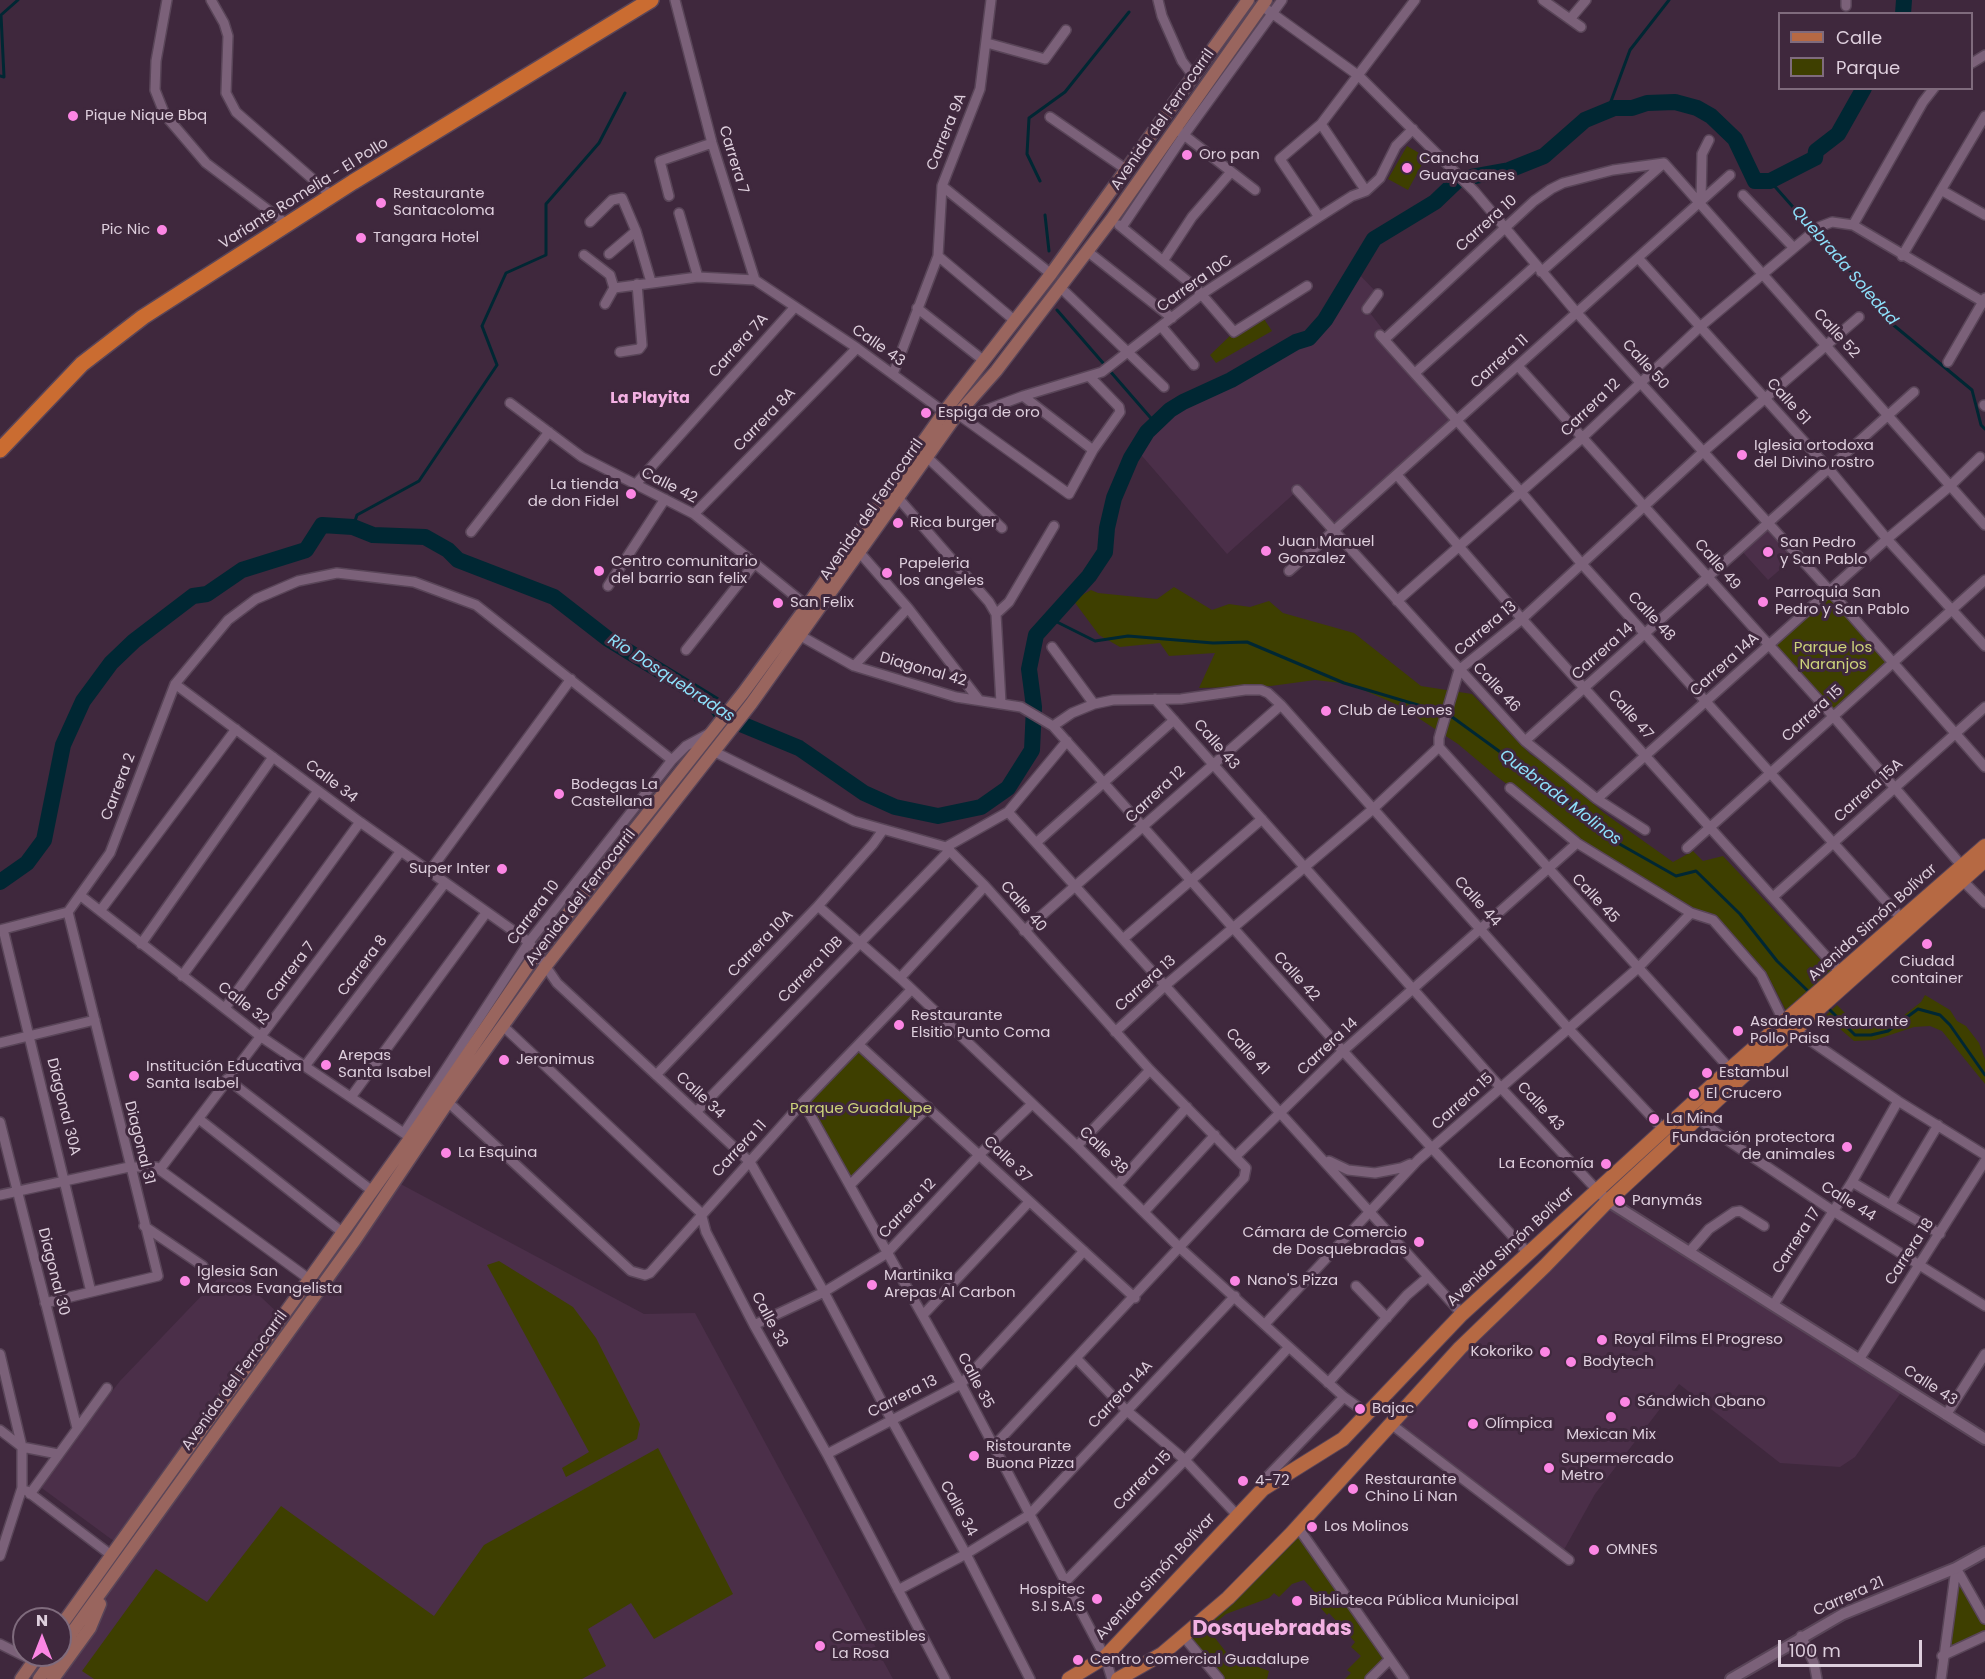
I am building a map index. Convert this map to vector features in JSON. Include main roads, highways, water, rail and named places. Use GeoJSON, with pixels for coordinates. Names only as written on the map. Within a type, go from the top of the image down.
{"type":"FeatureCollection","features":[{"type":"Feature","properties":{"kind":"highway","name":"Variante Romelia - El Pollo"},"geometry":{"type":"LineString","coordinates":[[0,450],[58,387],[104,346],[332,196],[651,0]]}},
{"type":"Feature","properties":{"kind":"main road","name":"Avenida del Ferrocarril"},"geometry":{"type":"LineString","coordinates":[[72,1610],[309,1279],[407,1135],[536,954],[743,693],[944,412],[1051,274],[1248,0]]}},
{"type":"Feature","properties":{"kind":"main road","name":"Avenida del Ferrocarril"},"geometry":{"type":"LineString","coordinates":[[72,1634],[361,1232],[448,1102],[545,967],[715,752],[928,458],[1061,288],[1087,251],[1117,224],[1267,6]]}},
{"type":"Feature","properties":{"kind":"main road","name":"Avenida Simón Bolívar"},"geometry":{"type":"LineString","coordinates":[[1831,992],[1841,973],[1985,846]]}},
{"type":"Feature","properties":{"kind":"main road","name":"Avenida Simón Bolívar"},"geometry":{"type":"LineString","coordinates":[[1069,1679],[1104,1657],[1236,1514],[1263,1489],[1332,1448],[1368,1414],[1462,1314],[1730,1069],[1790,1026],[1985,860]]}},
{"type":"Feature","properties":{"kind":"main road","name":"Avenida Simón Bolívar"},"geometry":{"type":"LineString","coordinates":[[1118,1679],[1162,1654],[1228,1598],[1298,1526],[1460,1348],[1608,1201],[1698,1118],[1790,1026]]}},
{"type":"Feature","properties":{"kind":"main road"},"geometry":{"type":"LineString","coordinates":[[1608,1201],[1664,1130]]}},
{"type":"Feature","properties":{"kind":"main road"},"geometry":{"type":"LineString","coordinates":[[58,1677],[90,1628],[107,1586]]}},
{"type":"Feature","properties":{"kind":"waterway"},"geometry":{"type":"LineString","coordinates":[[0,76],[4,77],[1,15],[18,0]]}},
{"type":"Feature","properties":{"kind":"waterway"},"geometry":{"type":"LineString","coordinates":[[1607,112],[1630,50],[1669,0]]}},
{"type":"Feature","properties":{"kind":"waterway","name":"Río Dosquebradas"},"geometry":{"type":"LineString","coordinates":[[1903,12],[1904,0]]}},
{"type":"Feature","properties":{"kind":"waterway"},"geometry":{"type":"LineString","coordinates":[[1040,181],[1027,154],[1029,118],[1065,92],[1129,12]]}},
{"type":"Feature","properties":{"kind":"waterway","name":"Río Dosquebradas"},"geometry":{"type":"LineString","coordinates":[[0,882],[27,863],[44,840],[63,745],[83,701],[111,663],[134,641],[193,596],[207,594],[242,570],[306,550],[322,525],[353,527],[373,535],[425,537],[448,550],[458,560],[554,597],[608,639],[714,704],[724,717],[799,748],[864,793],[895,807],[938,816],[981,807],[1008,788],[1032,750],[1034,707],[1029,669],[1036,635],[1089,576],[1105,552],[1107,528],[1114,498],[1131,458],[1147,432],[1170,410],[1183,402],[1231,380],[1296,342],[1309,338],[1325,320],[1374,239],[1435,202],[1459,179],[1509,170],[1544,156],[1585,120],[1614,108],[1632,108],[1647,103],[1675,102],[1697,108],[1711,116],[1735,139],[1755,181],[1770,181],[1815,158],[1816,151],[1838,134],[1863,90]]}},
{"type":"Feature","properties":{"kind":"waterway"},"geometry":{"type":"LineString","coordinates":[[353,527],[357,515],[419,481],[497,365],[482,326],[506,273],[546,255],[546,204],[599,143],[625,93]]}},
{"type":"Feature","properties":{"kind":"waterway","name":"Quebrada Soledad"},"geometry":{"type":"LineString","coordinates":[[1770,181],[1869,293],[1891,323],[1972,390],[1981,425],[1985,429]]}},
{"type":"Feature","properties":{"kind":"waterway"},"geometry":{"type":"LineString","coordinates":[[1045,215],[1049,251]]}},
{"type":"Feature","properties":{"kind":"waterway"},"geometry":{"type":"LineString","coordinates":[[1057,310],[1156,424]]}},
{"type":"Feature","properties":{"kind":"waterway","name":"Quebrada Molinos"},"geometry":{"type":"LineString","coordinates":[[1049,618],[1095,641],[1128,636],[1213,643],[1247,642],[1344,683],[1448,714],[1558,794],[1616,842],[1676,876],[1696,871],[1740,914],[1777,961],[1810,993]]}},
{"type":"Feature","properties":{"kind":"waterway","name":"Quebrada Molinos"},"geometry":{"type":"LineString","coordinates":[[1827,1007],[1855,1035],[1871,1035],[1888,1031],[1918,1009],[1940,1015],[1950,1025],[1985,1075]]}},
{"type":"Feature","properties":{"kind":"place","name":"Pique Nique Bbq"},"geometry":{"type":"Point","coordinates":[73,116]}},
{"type":"Feature","properties":{"kind":"place","name":"Oro pan"},"geometry":{"type":"Point","coordinates":[1187,155]}},
{"type":"Feature","properties":{"kind":"place","name":"Cancha Guayacanes"},"geometry":{"type":"Point","coordinates":[1407,168]}},
{"type":"Feature","properties":{"kind":"place","name":"Restaurante Santacoloma"},"geometry":{"type":"Point","coordinates":[381,203]}},
{"type":"Feature","properties":{"kind":"place","name":"Pic Nic"},"geometry":{"type":"Point","coordinates":[162,230]}},
{"type":"Feature","properties":{"kind":"place","name":"Tangara Hotel"},"geometry":{"type":"Point","coordinates":[361,238]}},
{"type":"Feature","properties":{"kind":"place","name":"Espiga de oro"},"geometry":{"type":"Point","coordinates":[926,413]}},
{"type":"Feature","properties":{"kind":"place","name":"Iglesia ortodoxa del Divino rostro"},"geometry":{"type":"Point","coordinates":[1742,455]}},
{"type":"Feature","properties":{"kind":"place","name":"La tienda de don Fidel"},"geometry":{"type":"Point","coordinates":[631,494]}},
{"type":"Feature","properties":{"kind":"place","name":"Rica burger"},"geometry":{"type":"Point","coordinates":[898,523]}},
{"type":"Feature","properties":{"kind":"place","name":"Juan Manuel Gonzalez"},"geometry":{"type":"Point","coordinates":[1266,551]}},
{"type":"Feature","properties":{"kind":"place","name":"San Pedro y San Pablo"},"geometry":{"type":"Point","coordinates":[1768,552]}},
{"type":"Feature","properties":{"kind":"place","name":"Centro comunitario del barrio san felix"},"geometry":{"type":"Point","coordinates":[599,571]}},
{"type":"Feature","properties":{"kind":"place","name":"Papeleria los angeles"},"geometry":{"type":"Point","coordinates":[887,573]}},
{"type":"Feature","properties":{"kind":"place","name":"Parroquia San Pedro y San Pablo"},"geometry":{"type":"Point","coordinates":[1763,602]}},
{"type":"Feature","properties":{"kind":"place","name":"San Felix"},"geometry":{"type":"Point","coordinates":[778,603]}},
{"type":"Feature","properties":{"kind":"place","name":"Club de Leones"},"geometry":{"type":"Point","coordinates":[1326,711]}},
{"type":"Feature","properties":{"kind":"place","name":"Bodegas La Castellana"},"geometry":{"type":"Point","coordinates":[559,794]}},
{"type":"Feature","properties":{"kind":"place","name":"Super Inter"},"geometry":{"type":"Point","coordinates":[502,869]}},
{"type":"Feature","properties":{"kind":"place","name":"Ciudad container"},"geometry":{"type":"Point","coordinates":[1927,944]}},
{"type":"Feature","properties":{"kind":"place","name":"Restaurante Elsitio Punto Coma"},"geometry":{"type":"Point","coordinates":[899,1025]}},
{"type":"Feature","properties":{"kind":"place","name":"Asadero Restaurante Pollo Paisa"},"geometry":{"type":"Point","coordinates":[1738,1031]}},
{"type":"Feature","properties":{"kind":"place","name":"Jeronimus"},"geometry":{"type":"Point","coordinates":[504,1060]}},
{"type":"Feature","properties":{"kind":"place","name":"Arepas Santa Isabel"},"geometry":{"type":"Point","coordinates":[326,1065]}},
{"type":"Feature","properties":{"kind":"place","name":"Estambul"},"geometry":{"type":"Point","coordinates":[1707,1073]}},
{"type":"Feature","properties":{"kind":"place","name":"Institución Educativa Santa Isabel"},"geometry":{"type":"Point","coordinates":[134,1076]}},
{"type":"Feature","properties":{"kind":"place","name":"El Crucero"},"geometry":{"type":"Point","coordinates":[1694,1094]}},
{"type":"Feature","properties":{"kind":"place","name":"La Mina"},"geometry":{"type":"Point","coordinates":[1654,1119]}},
{"type":"Feature","properties":{"kind":"place","name":"Fundación protectora de animales"},"geometry":{"type":"Point","coordinates":[1847,1147]}},
{"type":"Feature","properties":{"kind":"place","name":"La Esquina"},"geometry":{"type":"Point","coordinates":[446,1153]}},
{"type":"Feature","properties":{"kind":"place","name":"La Economía"},"geometry":{"type":"Point","coordinates":[1606,1164]}},
{"type":"Feature","properties":{"kind":"place","name":"Panymás"},"geometry":{"type":"Point","coordinates":[1620,1201]}},
{"type":"Feature","properties":{"kind":"place","name":"Cámara de Comercio de Dosquebradas"},"geometry":{"type":"Point","coordinates":[1419,1242]}},
{"type":"Feature","properties":{"kind":"place","name":"Iglesia San Marcos Evangelista"},"geometry":{"type":"Point","coordinates":[185,1281]}},
{"type":"Feature","properties":{"kind":"place","name":"Nano'S Pizza"},"geometry":{"type":"Point","coordinates":[1235,1281]}},
{"type":"Feature","properties":{"kind":"place","name":"Martinika Arepas Al Carbon"},"geometry":{"type":"Point","coordinates":[872,1285]}},
{"type":"Feature","properties":{"kind":"place","name":"Royal Films El Progreso"},"geometry":{"type":"Point","coordinates":[1602,1340]}},
{"type":"Feature","properties":{"kind":"place","name":"Kokoriko"},"geometry":{"type":"Point","coordinates":[1545,1352]}},
{"type":"Feature","properties":{"kind":"place","name":"Bodytech"},"geometry":{"type":"Point","coordinates":[1571,1362]}},
{"type":"Feature","properties":{"kind":"place","name":"Sándwich Qbano"},"geometry":{"type":"Point","coordinates":[1625,1402]}},
{"type":"Feature","properties":{"kind":"place","name":"Bajac"},"geometry":{"type":"Point","coordinates":[1360,1409]}},
{"type":"Feature","properties":{"kind":"place","name":"Mexican Mix"},"geometry":{"type":"Point","coordinates":[1611,1417]}},
{"type":"Feature","properties":{"kind":"place","name":"Olímpica"},"geometry":{"type":"Point","coordinates":[1473,1424]}},
{"type":"Feature","properties":{"kind":"place","name":"Ristourante Buona Pizza"},"geometry":{"type":"Point","coordinates":[974,1456]}},
{"type":"Feature","properties":{"kind":"place","name":"Supermercado Metro"},"geometry":{"type":"Point","coordinates":[1549,1468]}},
{"type":"Feature","properties":{"kind":"place","name":"4-72"},"geometry":{"type":"Point","coordinates":[1243,1481]}},
{"type":"Feature","properties":{"kind":"place","name":"Restaurante Chino Li Nan"},"geometry":{"type":"Point","coordinates":[1353,1489]}},
{"type":"Feature","properties":{"kind":"place","name":"Los Molinos"},"geometry":{"type":"Point","coordinates":[1312,1527]}},
{"type":"Feature","properties":{"kind":"place","name":"OMNES"},"geometry":{"type":"Point","coordinates":[1594,1550]}},
{"type":"Feature","properties":{"kind":"place","name":"Hospitec S.I S.A.S"},"geometry":{"type":"Point","coordinates":[1097,1599]}},
{"type":"Feature","properties":{"kind":"place","name":"Biblioteca Pública Municipal"},"geometry":{"type":"Point","coordinates":[1297,1601]}},
{"type":"Feature","properties":{"kind":"place","name":"Comestibles La Rosa"},"geometry":{"type":"Point","coordinates":[820,1646]}},
{"type":"Feature","properties":{"kind":"place","name":"Centro comercial Guadalupe"},"geometry":{"type":"Point","coordinates":[1078,1660]}},
{"type":"Feature","properties":{"kind":"district","name":"La Playita"},"geometry":{"type":"Point","coordinates":[650,399]}},
{"type":"Feature","properties":{"kind":"district","name":"Dosquebradas"},"geometry":{"type":"Point","coordinates":[1272,1630]}},
{"type":"Feature","properties":{"kind":"park label","name":"Parque los Naranjos"},"geometry":{"type":"Point","coordinates":[1833,656]}},
{"type":"Feature","properties":{"kind":"park label","name":"Parque Guadalupe"},"geometry":{"type":"Point","coordinates":[861,1109]}}]}
